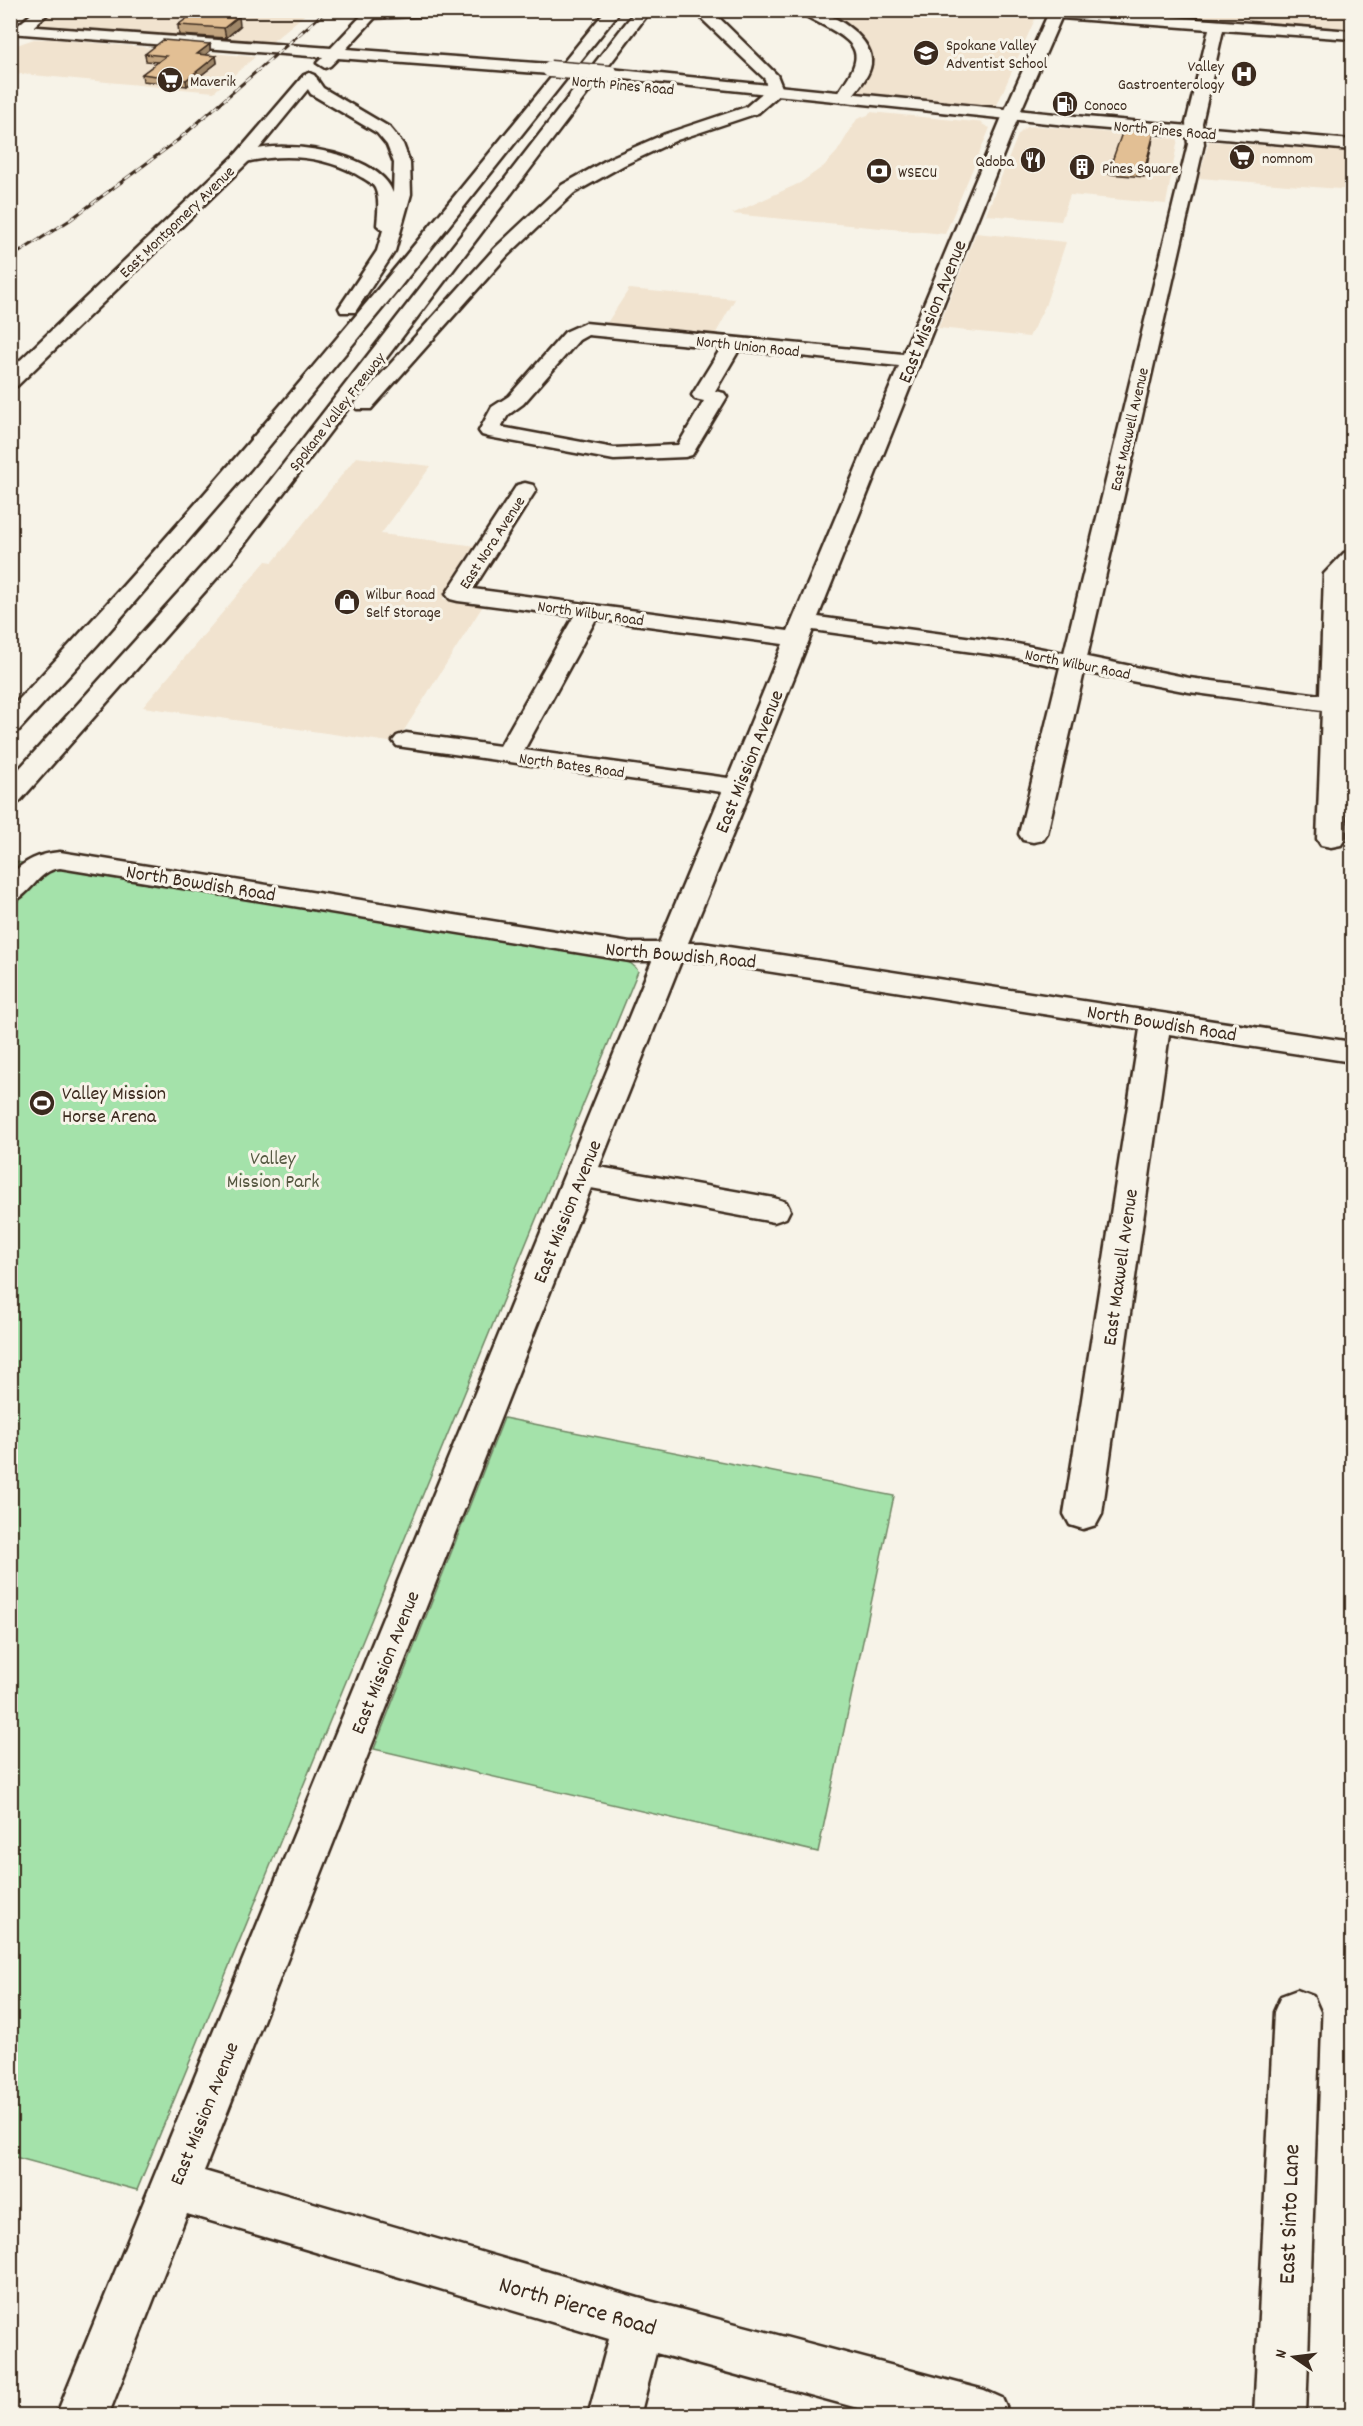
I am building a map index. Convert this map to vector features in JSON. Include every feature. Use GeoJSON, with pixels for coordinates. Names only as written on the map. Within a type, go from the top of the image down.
{"type":"FeatureCollection","features":[{"type":"Feature","properties":{"kind":"main road"},"geometry":{"type":"LineString","coordinates":[[14,32],[45,10]]}},
{"type":"Feature","properties":{"kind":"main road"},"geometry":{"type":"LineString","coordinates":[[416,10],[444,12]]}},
{"type":"Feature","properties":{"kind":"main road"},"geometry":{"type":"LineString","coordinates":[[374,12],[469,10]]}},
{"type":"Feature","properties":{"kind":"main road","name":"Spokane Valley Freeway"},"geometry":{"type":"LineString","coordinates":[[10,725],[108,622],[247,463],[614,10]]}},
{"type":"Feature","properties":{"kind":"main road","name":"Spokane Valley Freeway"},"geometry":{"type":"LineString","coordinates":[[10,796],[223,557],[644,10]]}},
{"type":"Feature","properties":{"kind":"main road"},"geometry":{"type":"LineString","coordinates":[[223,557],[382,386],[501,252],[568,189],[618,161],[671,137],[752,110],[772,94],[772,78],[708,17],[704,10]]}},
{"type":"Feature","properties":{"kind":"main road"},"geometry":{"type":"LineString","coordinates":[[805,10],[848,34],[860,44],[864,54],[861,70],[843,98]]}},
{"type":"Feature","properties":{"kind":"main road"},"geometry":{"type":"LineString","coordinates":[[1057,11],[1353,35]]}},
{"type":"Feature","properties":{"kind":"main road","name":"East Mission Avenue"},"geometry":{"type":"LineString","coordinates":[[82,2415],[800,631],[1041,42],[1057,11]]}},
{"type":"Feature","properties":{"kind":"main road","name":"East Montgomery Avenue"},"geometry":{"type":"LineString","coordinates":[[10,382],[242,158],[309,78],[353,36],[374,12]]}},
{"type":"Feature","properties":{"kind":"main road","name":"East Maxwell Avenue"},"geometry":{"type":"LineString","coordinates":[[1033,834],[1196,144],[1194,123],[1217,25]]}},
{"type":"Feature","properties":{"kind":"main road","name":"North Pines Road"},"geometry":{"type":"LineString","coordinates":[[14,32],[606,78],[1010,117],[1353,145]]}},
{"type":"Feature","properties":{"kind":"main road"},"geometry":{"type":"LineString","coordinates":[[285,53],[353,36],[372,50],[413,59]]}},
{"type":"Feature","properties":{"kind":"main road"},"geometry":{"type":"LineString","coordinates":[[247,463],[386,251],[402,194],[402,163],[395,144],[383,130],[369,120],[317,91],[309,78],[311,70],[307,65],[285,53]]}},
{"type":"Feature","properties":{"kind":"main road","name":"North Pines Road"},"geometry":{"type":"LineString","coordinates":[[331,57],[413,59],[546,73]]}},
{"type":"Feature","properties":{"kind":"main road","name":"North Pines Road"},"geometry":{"type":"LineString","coordinates":[[772,94],[843,98],[1010,117]]}},
{"type":"Feature","properties":{"kind":"main road"},"geometry":{"type":"LineString","coordinates":[[242,158],[261,152],[294,151],[332,158],[370,174],[380,182],[387,200],[386,251]]}},
{"type":"Feature","properties":{"kind":"main road","name":"North Union Road"},"geometry":{"type":"LineString","coordinates":[[733,344],[702,395],[717,397],[685,451],[614,454],[576,449],[489,431],[499,411],[516,400],[572,336],[585,329],[911,362]]}},
{"type":"Feature","properties":{"kind":"main road","name":"East Nora Avenue"},"geometry":{"type":"LineString","coordinates":[[458,594],[525,490]]}},
{"type":"Feature","properties":{"kind":"main road"},"geometry":{"type":"LineString","coordinates":[[1331,839],[1336,720],[1343,706],[1332,693],[1336,574],[1353,558]]}},
{"type":"Feature","properties":{"kind":"main road","name":"North Wilbur Road"},"geometry":{"type":"LineString","coordinates":[[458,594],[588,612],[1017,651],[1072,664],[1189,684],[1343,706]]}},
{"type":"Feature","properties":{"kind":"main road"},"geometry":{"type":"LineString","coordinates":[[508,755],[588,612]]}},
{"type":"Feature","properties":{"kind":"main road","name":"North Bates Road"},"geometry":{"type":"LineString","coordinates":[[406,741],[739,787]]}},
{"type":"Feature","properties":{"kind":"main road","name":"North Bowdish Road"},"geometry":{"type":"LineString","coordinates":[[10,894],[34,867],[45,861],[71,862],[630,952],[702,952],[1353,1052]]}},
{"type":"Feature","properties":{"kind":"main road","name":"East Maxwell Avenue"},"geometry":{"type":"LineString","coordinates":[[1083,1514],[1156,1021]]}},
{"type":"Feature","properties":{"kind":"main road"},"geometry":{"type":"LineString","coordinates":[[580,1175],[774,1210]]}},
{"type":"Feature","properties":{"kind":"main road","name":"East Sinto Lane"},"geometry":{"type":"LineString","coordinates":[[1280,2415],[1297,2012]]}},
{"type":"Feature","properties":{"kind":"main road","name":"North Pierce Road"},"geometry":{"type":"LineString","coordinates":[[174,2186],[638,2322],[984,2415]]}},
{"type":"Feature","properties":{"kind":"main road"},"geometry":{"type":"LineString","coordinates":[[614,2415],[638,2322]]}},
{"type":"Feature","properties":{"kind":"shaded area"},"geometry":{"type":"Polygon","coordinates":[[[53,10],[309,11],[267,46],[40,25],[39,22],[53,10]]]}},
{"type":"Feature","properties":{"kind":"shaded area"},"geometry":{"type":"Polygon","coordinates":[[[810,11],[1042,11],[1035,19],[997,105],[992,108],[857,95],[854,91],[868,54],[810,11]]]}},
{"type":"Feature","properties":{"kind":"shaded area"},"geometry":{"type":"Polygon","coordinates":[[[1079,11],[1352,11],[1352,33],[1079,11]]]}},
{"type":"Feature","properties":{"kind":"shaded area"},"geometry":{"type":"Polygon","coordinates":[[[34,39],[255,57],[214,92],[11,73],[11,47],[34,39]]]}},
{"type":"Feature","properties":{"kind":"shaded area"},"geometry":{"type":"Polygon","coordinates":[[[870,112],[984,123],[982,124],[990,128],[945,234],[732,214],[800,183],[824,166],[837,152],[857,119],[870,112]]]}},
{"type":"Feature","properties":{"kind":"shaded area"},"geometry":{"type":"Polygon","coordinates":[[[1037,126],[1178,139],[1166,204],[1070,195],[1061,221],[986,215],[1018,135],[1026,127],[1037,126]]]}},
{"type":"Feature","properties":{"kind":"shaded area"},"geometry":{"type":"Polygon","coordinates":[[[1209,141],[1352,152],[1352,190],[1199,178],[1209,141]]]}},
{"type":"Feature","properties":{"kind":"shaded area"},"geometry":{"type":"Polygon","coordinates":[[[976,233],[1066,242],[1045,306],[1029,337],[938,328],[976,233]]]}},
{"type":"Feature","properties":{"kind":"shaded area"},"geometry":{"type":"Polygon","coordinates":[[[629,289],[735,299],[712,340],[610,326],[607,323],[629,289]]]}},
{"type":"Feature","properties":{"kind":"shaded area","name":"Wilbur Road Self Storage"},"geometry":{"type":"Polygon","coordinates":[[[356,457],[431,466],[381,534],[477,546],[443,599],[484,604],[396,743],[143,707],[266,561],[273,562],[356,457]]]}},
{"type":"Feature","properties":{"kind":"green space","name":"Valley Mission Park"},"geometry":{"type":"Polygon","coordinates":[[[10,861],[606,955],[628,962],[638,971],[137,2190],[11,2156],[10,861]]]}},
{"type":"Feature","properties":{"kind":"green space"},"geometry":{"type":"Polygon","coordinates":[[[504,1418],[894,1496],[818,1852],[374,1749],[504,1418]]]}},
{"type":"Feature","properties":{"kind":"building"},"geometry":{"type":"Polygon","coordinates":[[[194,13],[239,16],[224,28],[178,25],[194,13]]]}},
{"type":"Feature","properties":{"kind":"building"},"geometry":{"type":"Polygon","coordinates":[[[163,40],[210,44],[197,54],[216,56],[186,80],[142,74],[166,56],[145,54],[163,40]]]}},
{"type":"Feature","properties":{"kind":"building"},"geometry":{"type":"Polygon","coordinates":[[[1123,130],[1154,133],[1145,167],[1111,164],[1123,130]]]}},
{"type":"Feature","properties":{"kind":"railway"},"geometry":{"type":"LineString","coordinates":[[10,258],[70,220],[178,140],[327,10]]}},
{"type":"Feature","properties":{"kind":"place","name":"Spokane Valley Adventist School"},"geometry":{"type":"Point","coordinates":[926,53]}},
{"type":"Feature","properties":{"kind":"place","name":"Valley Gastroenterology"},"geometry":{"type":"Point","coordinates":[1244,74]}},
{"type":"Feature","properties":{"kind":"place","name":"Maverik"},"geometry":{"type":"Point","coordinates":[170,80]}},
{"type":"Feature","properties":{"kind":"place","name":"Conoco"},"geometry":{"type":"Point","coordinates":[1065,104]}},
{"type":"Feature","properties":{"kind":"place","name":"nomnom"},"geometry":{"type":"Point","coordinates":[1242,157]}},
{"type":"Feature","properties":{"kind":"place","name":"Qdoba"},"geometry":{"type":"Point","coordinates":[1033,160]}},
{"type":"Feature","properties":{"kind":"place","name":"Pines Square"},"geometry":{"type":"Point","coordinates":[1082,167]}},
{"type":"Feature","properties":{"kind":"place","name":"WSECU"},"geometry":{"type":"Point","coordinates":[879,171]}},
{"type":"Feature","properties":{"kind":"place","name":"Wilbur Road Self Storage"},"geometry":{"type":"Point","coordinates":[347,602]}},
{"type":"Feature","properties":{"kind":"place","name":"Valley Mission Horse Arena"},"geometry":{"type":"Point","coordinates":[42,1103]}}]}
